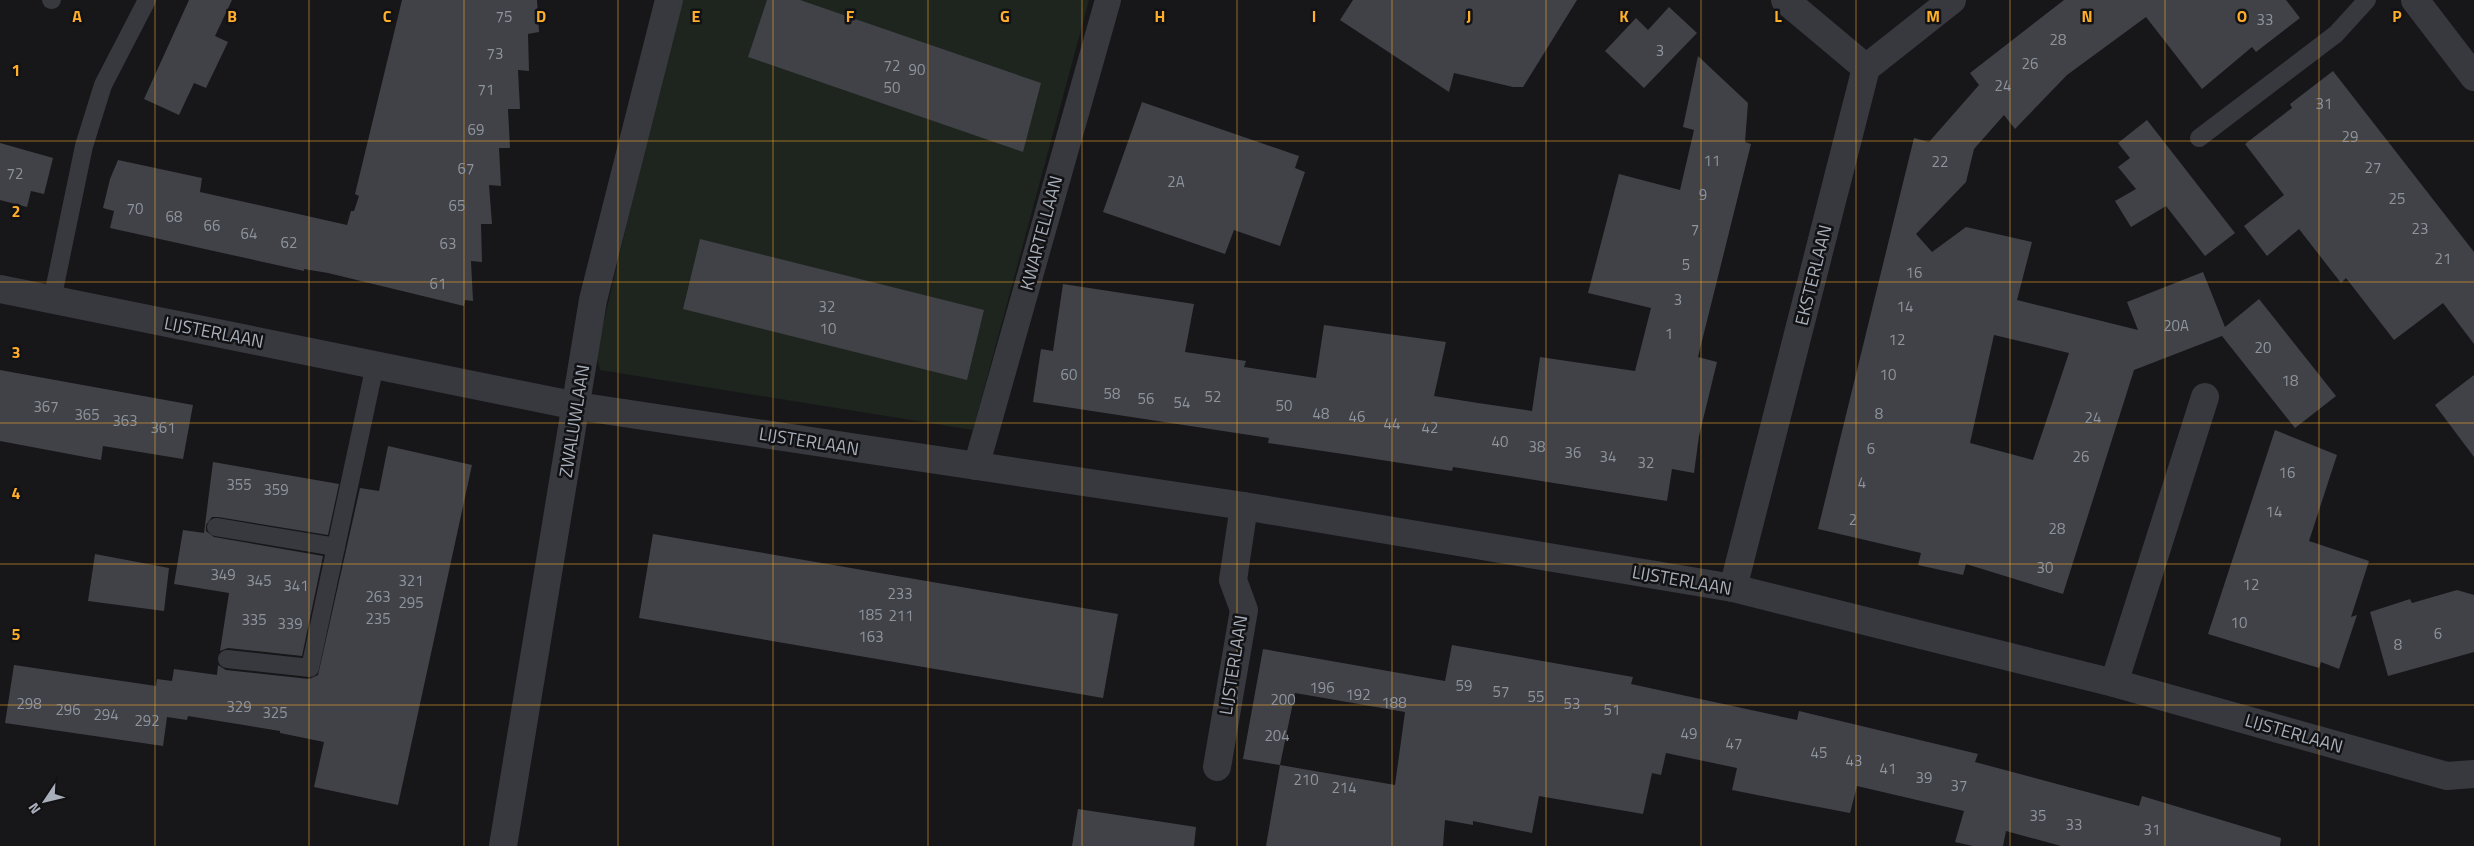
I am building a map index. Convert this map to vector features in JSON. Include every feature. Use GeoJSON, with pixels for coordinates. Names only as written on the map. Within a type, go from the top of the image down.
{"type":"FeatureCollection","features":[{"type":"Feature","properties":{"kind":"street","name":"ZWALUWLAAN"},"geometry":{"type":"LineString","coordinates":[[503,846],[593,300],[669,0]]}},
{"type":"Feature","properties":{"kind":"street","name":"KWARTELLAAN"},"geometry":{"type":"LineString","coordinates":[[976,467],[1108,0]]}},
{"type":"Feature","properties":{"kind":"street"},"geometry":{"type":"LineString","coordinates":[[1786,0],[1866,68],[1952,0]]}},
{"type":"Feature","properties":{"kind":"street"},"geometry":{"type":"LineString","coordinates":[[2415,0],[2474,77]]}},
{"type":"Feature","properties":{"kind":"street","name":"EKSTERLAAN"},"geometry":{"type":"LineString","coordinates":[[1733,588],[1866,68]]}},
{"type":"Feature","properties":{"kind":"street","name":"LIJSTERLAAN"},"geometry":{"type":"LineString","coordinates":[[0,289],[577,406],[1244,506],[1733,588],[2114,683],[2447,776],[2474,774]]}},
{"type":"Feature","properties":{"kind":"street"},"geometry":{"type":"LineString","coordinates":[[2114,683],[2205,397]]}},
{"type":"Feature","properties":{"kind":"street","name":"LIJSTERLAAN"},"geometry":{"type":"LineString","coordinates":[[1217,767],[1244,610],[1233,580],[1244,506]]}},
{"type":"Feature","properties":{"kind":"lane"},"geometry":{"type":"LineString","coordinates":[[52,300],[84,146],[103,85],[147,0]]}},
{"type":"Feature","properties":{"kind":"lane"},"geometry":{"type":"LineString","coordinates":[[2199,138],[2336,34],[2367,0]]}},
{"type":"Feature","properties":{"kind":"lane"},"geometry":{"type":"LineString","coordinates":[[228,659],[310,668],[376,365]]}},
{"type":"Feature","properties":{"kind":"lane"},"geometry":{"type":"LineString","coordinates":[[216,527],[336,547]]}},
{"type":"Feature","properties":{"kind":"shaded area"},"geometry":{"type":"Polygon","coordinates":[[[680,0],[1089,0],[973,430],[600,370],[596,354],[680,0]]]}},
{"type":"Feature","properties":{"kind":"building"},"geometry":{"type":"Polygon","coordinates":[[[189,0],[232,0],[215,36],[228,42],[206,88],[194,83],[179,115],[144,99],[189,0]]]}},
{"type":"Feature","properties":{"kind":"building"},"geometry":{"type":"Polygon","coordinates":[[[402,0],[537,0],[539,32],[528,34],[529,71],[518,70],[520,109],[508,109],[510,148],[499,148],[501,186],[489,185],[492,224],[481,224],[482,262],[471,261],[473,301],[465,300],[464,306],[328,273],[304,269],[304,271],[110,228],[114,211],[103,208],[110,179],[118,160],[202,178],[200,192],[347,225],[351,211],[354,211],[359,196],[355,194],[402,0]]]}},
{"type":"Feature","properties":{"kind":"building"},"geometry":{"type":"Polygon","coordinates":[[[767,0],[800,0],[1041,83],[1023,152],[748,57],[767,0]]]}},
{"type":"Feature","properties":{"kind":"building"},"geometry":{"type":"Polygon","coordinates":[[[1353,0],[1577,0],[1523,87],[1513,87],[1454,73],[1449,92],[1340,20],[1353,0]]]}},
{"type":"Feature","properties":{"kind":"building"},"geometry":{"type":"Polygon","coordinates":[[[2064,0],[2286,0],[2300,18],[2256,52],[2252,47],[2202,89],[2146,17],[2067,75],[2015,129],[2004,115],[1974,149],[1966,182],[1916,234],[1932,252],[1966,227],[2032,242],[2017,300],[2138,330],[2127,302],[2203,272],[2225,327],[2259,299],[2336,396],[2295,428],[2222,336],[2134,370],[2063,594],[1966,564],[1963,575],[1918,565],[1921,553],[1818,529],[1914,138],[1929,142],[1979,85],[1970,73],[2064,0]],[[1994,335],[1970,443],[2033,460],[2069,353],[1994,335]]]}},
{"type":"Feature","properties":{"kind":"building"},"geometry":{"type":"Polygon","coordinates":[[[1669,7],[1697,33],[1644,88],[1605,51],[1636,18],[1648,30],[1669,7]]]}},
{"type":"Feature","properties":{"kind":"building"},"geometry":{"type":"Polygon","coordinates":[[[1698,56],[1748,103],[1745,142],[1751,144],[1698,357],[1717,362],[1699,436],[1694,473],[1672,469],[1667,501],[1453,467],[1452,471],[1268,443],[1269,438],[1033,402],[1041,349],[1053,351],[1063,284],[1194,304],[1185,352],[1246,361],[1244,367],[1316,378],[1324,325],[1446,342],[1434,396],[1478,403],[1532,411],[1540,357],[1635,371],[1651,308],[1588,293],[1619,174],[1680,190],[1694,130],[1683,127],[1698,56]]]}},
{"type":"Feature","properties":{"kind":"building"},"geometry":{"type":"Polygon","coordinates":[[[2333,71],[2474,252],[2474,344],[2443,303],[2394,340],[2346,278],[2341,283],[2299,229],[2267,256],[2244,226],[2284,195],[2245,144],[2292,108],[2290,104],[2333,71]]]}},
{"type":"Feature","properties":{"kind":"building"},"geometry":{"type":"Polygon","coordinates":[[[1142,102],[1299,156],[1295,168],[1305,172],[1280,246],[1234,230],[1225,254],[1103,212],[1142,102]]]}},
{"type":"Feature","properties":{"kind":"building"},"geometry":{"type":"Polygon","coordinates":[[[2147,120],[2235,233],[2205,256],[2166,206],[2131,227],[2115,201],[2136,189],[2118,167],[2130,158],[2118,143],[2147,120]]]}},
{"type":"Feature","properties":{"kind":"building"},"geometry":{"type":"Polygon","coordinates":[[[0,143],[53,158],[44,194],[31,191],[27,207],[0,200],[0,143]]]}},
{"type":"Feature","properties":{"kind":"building"},"geometry":{"type":"Polygon","coordinates":[[[700,239],[984,310],[967,380],[683,309],[700,239]]]}},
{"type":"Feature","properties":{"kind":"building"},"geometry":{"type":"Polygon","coordinates":[[[0,370],[193,405],[183,459],[103,446],[101,460],[0,441],[0,370]]]}},
{"type":"Feature","properties":{"kind":"building"},"geometry":{"type":"Polygon","coordinates":[[[2474,375],[2474,457],[2435,405],[2474,375]]]}},
{"type":"Feature","properties":{"kind":"building"},"geometry":{"type":"Polygon","coordinates":[[[2275,430],[2337,455],[2309,541],[2369,561],[2351,617],[2357,615],[2339,669],[2321,662],[2319,668],[2208,634],[2275,430]]]}},
{"type":"Feature","properties":{"kind":"building"},"geometry":{"type":"Polygon","coordinates":[[[388,446],[472,465],[398,805],[314,787],[324,742],[280,733],[280,731],[188,716],[187,720],[167,717],[163,746],[5,723],[14,665],[156,686],[157,679],[172,681],[174,669],[217,675],[218,665],[226,670],[309,679],[318,675],[360,488],[379,491],[388,446]]]}},
{"type":"Feature","properties":{"kind":"building"},"geometry":{"type":"Polygon","coordinates":[[[213,462],[339,484],[328,535],[218,517],[212,517],[206,525],[206,531],[214,537],[323,556],[302,656],[228,648],[220,651],[229,593],[174,584],[183,530],[204,533],[213,462]]]}},
{"type":"Feature","properties":{"kind":"building"},"geometry":{"type":"Polygon","coordinates":[[[653,534],[1118,614],[1103,698],[639,618],[653,534]]]}},
{"type":"Feature","properties":{"kind":"building"},"geometry":{"type":"Polygon","coordinates":[[[95,554],[169,568],[164,611],[88,601],[95,554]]]}},
{"type":"Feature","properties":{"kind":"building"},"geometry":{"type":"Polygon","coordinates":[[[2457,590],[2474,595],[2474,652],[2388,676],[2370,612],[2410,599],[2412,603],[2457,590]]]}},
{"type":"Feature","properties":{"kind":"building"},"geometry":{"type":"Polygon","coordinates":[[[1452,645],[1633,677],[1631,684],[1797,720],[1799,711],[1978,754],[1975,762],[2139,806],[2142,796],[2281,838],[2280,846],[2061,846],[2006,831],[2003,846],[1973,846],[1955,842],[1964,811],[1857,786],[1850,813],[1772,798],[1732,790],[1737,768],[1666,753],[1661,775],[1652,773],[1643,814],[1539,796],[1532,833],[1473,821],[1473,825],[1445,820],[1443,846],[1266,846],[1280,765],[1243,759],[1263,649],[1445,681],[1452,645]],[[1295,693],[1280,765],[1395,785],[1405,712],[1295,693]]]}},
{"type":"Feature","properties":{"kind":"building"},"geometry":{"type":"Polygon","coordinates":[[[1078,809],[1196,827],[1194,846],[1072,846],[1078,809]]]}}]}
